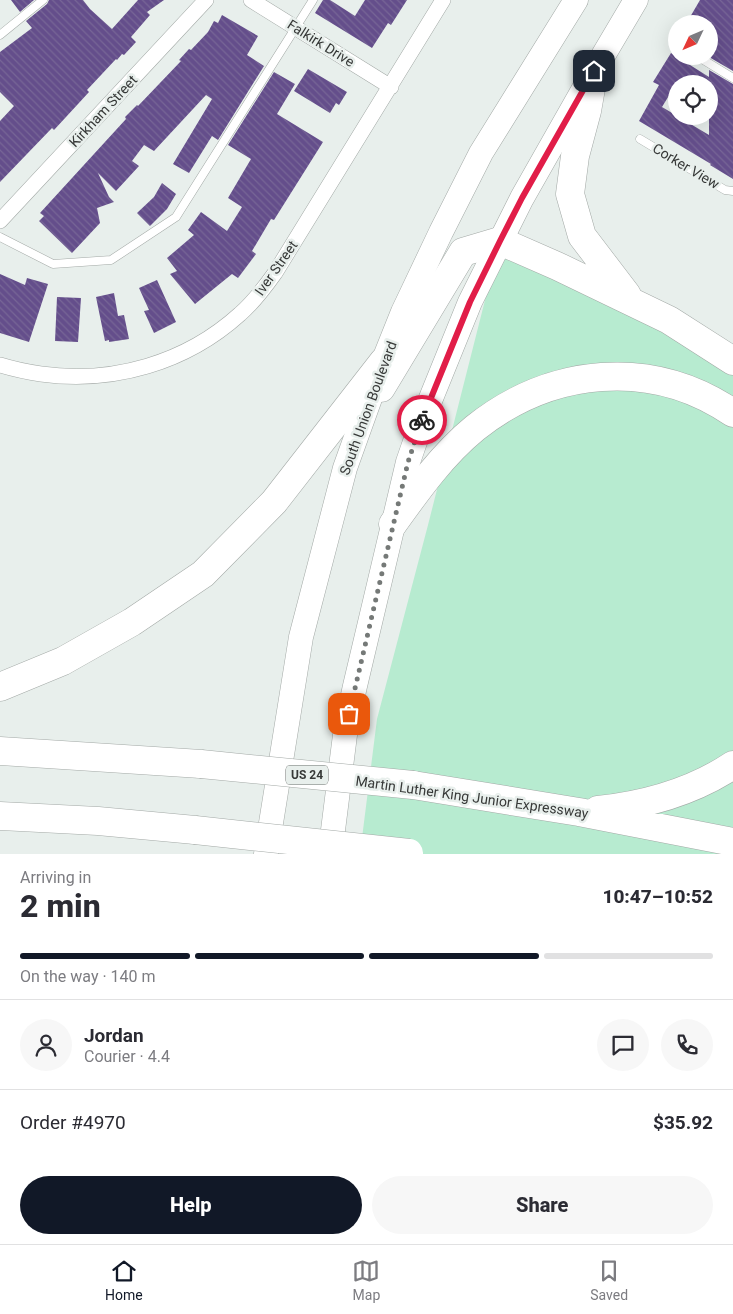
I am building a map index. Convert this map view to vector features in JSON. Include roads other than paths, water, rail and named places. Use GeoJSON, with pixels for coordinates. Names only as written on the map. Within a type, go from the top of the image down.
{"type":"FeatureCollection","features":[{"type":"Feature","properties":{"kind":"highway"},"geometry":{"type":"LineString","coordinates":[[594,71],[587,110],[575,156],[570,194],[582,236],[604,268],[632,302]]}},
{"type":"Feature","properties":{"kind":"highway"},"geometry":{"type":"LineString","coordinates":[[362,419],[463,252],[500,241],[669,320],[733,361]]}},
{"type":"Feature","properties":{"kind":"highway"},"geometry":{"type":"LineString","coordinates":[[0,687],[63,661],[132,622],[203,574],[274,502],[382,362]]}},
{"type":"Feature","properties":{"kind":"highway"},"geometry":{"type":"LineString","coordinates":[[393,524],[427,476],[474,429],[497,412],[520,399],[549,387],[573,380],[630,376],[679,386],[733,413]]}},
{"type":"Feature","properties":{"kind":"highway","name":"Martin Luther King Junior Expressway"},"geometry":{"type":"LineString","coordinates":[[0,751],[201,764],[414,785],[579,812],[733,842]]}},
{"type":"Feature","properties":{"kind":"highway"},"geometry":{"type":"LineString","coordinates":[[579,812],[607,809],[661,797],[712,779],[733,765]]}},
{"type":"Feature","properties":{"kind":"highway"},"geometry":{"type":"LineString","coordinates":[[0,816],[98,821],[413,853]]}},
{"type":"Feature","properties":{"kind":"highway"},"geometry":{"type":"LineString","coordinates":[[0,834],[98,821]]}},
{"type":"Feature","properties":{"kind":"main road","name":"South Union Boulevard"},"geometry":{"type":"LineString","coordinates":[[266,854],[301,636],[345,468],[382,362],[441,232],[482,153],[576,0]]}},
{"type":"Feature","properties":{"kind":"main road"},"geometry":{"type":"LineString","coordinates":[[330,854],[346,727],[408,462],[425,413],[470,302],[500,241],[522,198],[636,0]]}},
{"type":"Feature","properties":{"kind":"street","name":"Kirkham Street"},"geometry":{"type":"LineString","coordinates":[[0,221],[206,0]]}},
{"type":"Feature","properties":{"kind":"street","name":"Falkirk Drive"},"geometry":{"type":"LineString","coordinates":[[250,0],[391,87]]}},
{"type":"Feature","properties":{"kind":"street","name":"Iver Street"},"geometry":{"type":"LineString","coordinates":[[0,365],[30,372],[62,376],[89,377],[121,373],[148,367],[196,346],[241,314],[276,273],[391,87],[442,0]]}},
{"type":"Feature","properties":{"kind":"lane"},"geometry":{"type":"LineString","coordinates":[[0,35],[43,0]]}},
{"type":"Feature","properties":{"kind":"lane"},"geometry":{"type":"LineString","coordinates":[[0,237],[53,264],[111,260],[176,217],[313,0]]}},
{"type":"Feature","properties":{"kind":"lane"},"geometry":{"type":"LineString","coordinates":[[712,65],[733,78]]}},
{"type":"Feature","properties":{"kind":"lane","name":"Corker View"},"geometry":{"type":"LineString","coordinates":[[640,139],[725,190],[733,191]]}}]}
